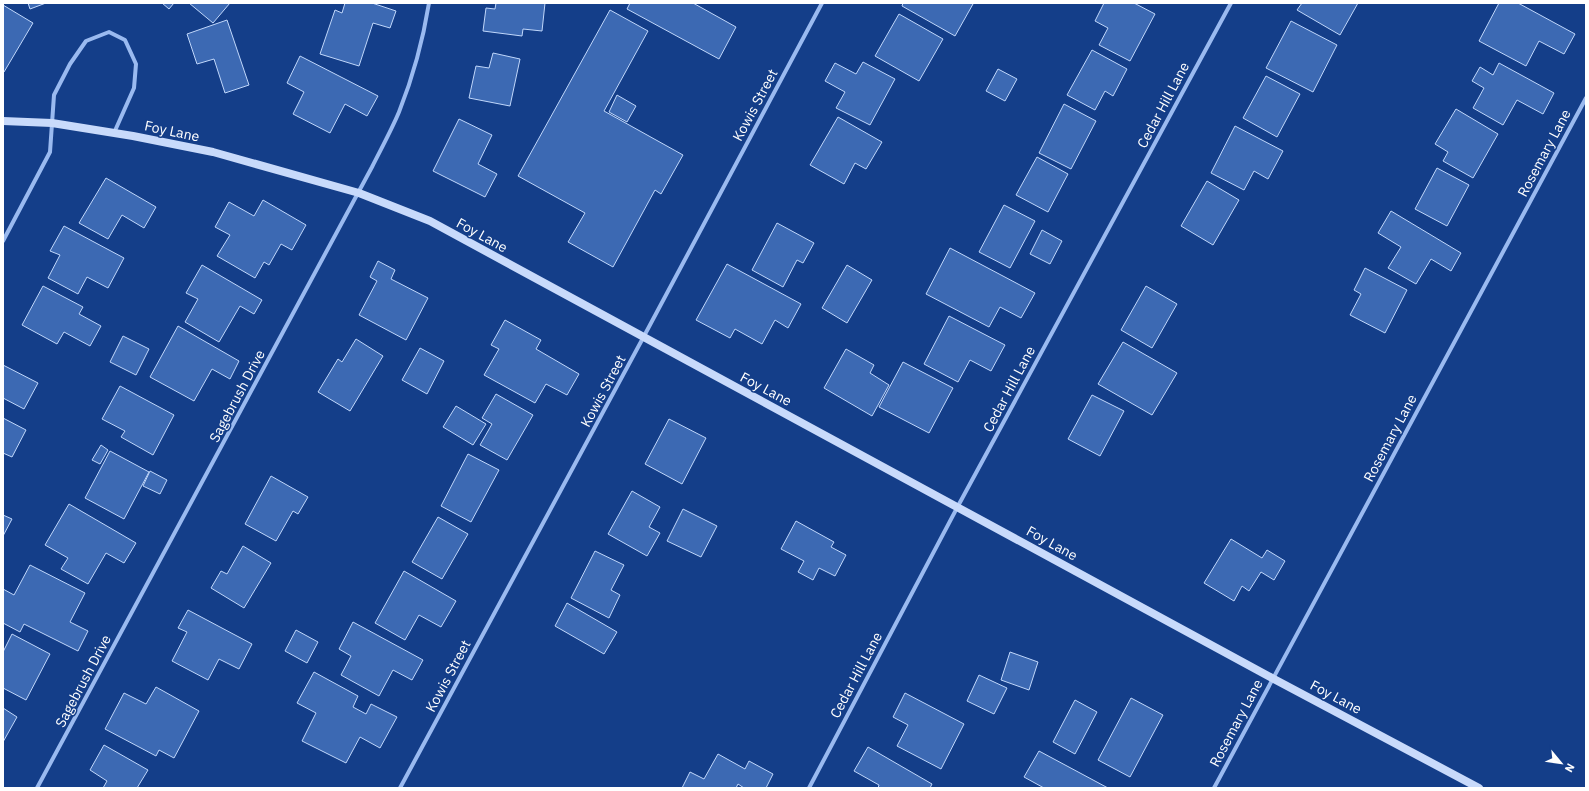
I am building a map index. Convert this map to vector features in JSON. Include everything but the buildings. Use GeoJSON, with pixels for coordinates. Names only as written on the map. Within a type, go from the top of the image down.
{"type":"FeatureCollection","features":[{"type":"Feature","properties":{"kind":"street","name":"Sagebrush Drive"},"geometry":{"type":"LineString","coordinates":[[37,788],[359,193],[399,113],[426,24],[429,3]]}},
{"type":"Feature","properties":{"kind":"street","name":"Kowis Street"},"geometry":{"type":"LineString","coordinates":[[400,788],[644,338],[822,3]]}},
{"type":"Feature","properties":{"kind":"street","name":"Cedar Hill Lane"},"geometry":{"type":"LineString","coordinates":[[809,788],[958,506],[1231,3]]}},
{"type":"Feature","properties":{"kind":"street"},"geometry":{"type":"LineString","coordinates":[[3,241],[50,152],[54,95],[70,64],[86,41],[108,32],[125,40],[136,64],[134,88],[114,133]]}},
{"type":"Feature","properties":{"kind":"street","name":"Rosemary Lane"},"geometry":{"type":"LineString","coordinates":[[1214,788],[1586,98]]}},
{"type":"Feature","properties":{"kind":"street","name":"Foy Lane"},"geometry":{"type":"LineString","coordinates":[[3,120],[52,123],[213,152],[359,193],[430,221],[644,338],[958,506],[1272,678],[1479,788]]}}]}
